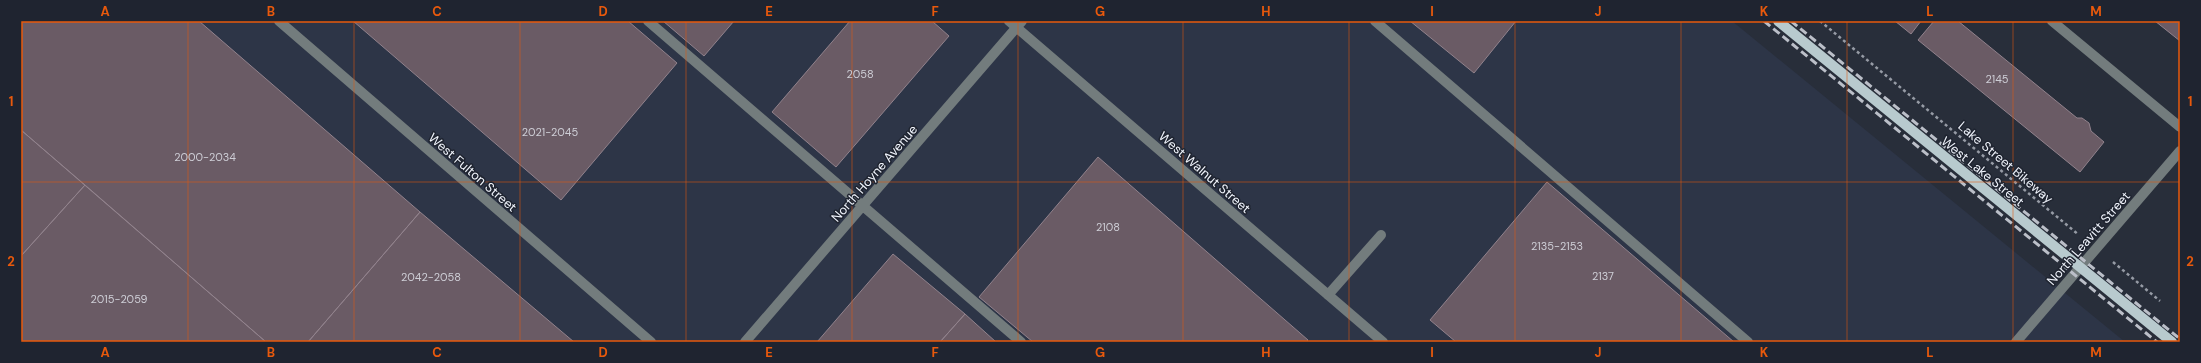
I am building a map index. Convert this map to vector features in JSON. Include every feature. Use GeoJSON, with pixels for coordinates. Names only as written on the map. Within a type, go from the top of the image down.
{"type":"FeatureCollection","features":[{"type":"Feature","properties":{"kind":"main road","name":"West Lake Street"},"geometry":{"type":"LineString","coordinates":[[1778,21],[2172,342]]}},
{"type":"Feature","properties":{"kind":"street","name":"West Fulton Street"},"geometry":{"type":"LineString","coordinates":[[279,21],[651,342]]}},
{"type":"Feature","properties":{"kind":"street"},"geometry":{"type":"LineString","coordinates":[[648,21],[1021,342]]}},
{"type":"Feature","properties":{"kind":"street"},"geometry":{"type":"LineString","coordinates":[[1376,21],[1748,342]]}},
{"type":"Feature","properties":{"kind":"street"},"geometry":{"type":"LineString","coordinates":[[2052,21],[2180,127]]}},
{"type":"Feature","properties":{"kind":"street","name":"North Hoyne Avenue"},"geometry":{"type":"LineString","coordinates":[[745,342],[863,206],[1016,23]]}},
{"type":"Feature","properties":{"kind":"street","name":"West Walnut Street"},"geometry":{"type":"LineString","coordinates":[[1016,23],[1383,342]]}},
{"type":"Feature","properties":{"kind":"street","name":"North Leavitt Street"},"geometry":{"type":"LineString","coordinates":[[2016,342],[2180,152]]}},
{"type":"Feature","properties":{"kind":"street"},"geometry":{"type":"LineString","coordinates":[[1328,295],[1381,235]]}},
{"type":"Feature","properties":{"kind":"path","name":"Lake Street Bikeway"},"geometry":{"type":"LineString","coordinates":[[1820,21],[2163,304]]}},
{"type":"Feature","properties":{"kind":"shaded area"},"geometry":{"type":"Polygon","coordinates":[[[21,21],[1732,21],[2125,342],[21,342],[21,21]]]}},
{"type":"Feature","properties":{"kind":"building"},"geometry":{"type":"Polygon","coordinates":[[[21,21],[199,21],[420,212],[308,342],[266,342],[21,130],[21,21]]]}},
{"type":"Feature","properties":{"kind":"building"},"geometry":{"type":"Polygon","coordinates":[[[353,21],[628,21],[677,63],[561,200],[353,21]]]}},
{"type":"Feature","properties":{"kind":"building"},"geometry":{"type":"Polygon","coordinates":[[[663,21],[734,21],[704,56],[663,21]]]}},
{"type":"Feature","properties":{"kind":"building"},"geometry":{"type":"Polygon","coordinates":[[[850,21],[932,21],[949,36],[836,167],[772,112],[850,21]]]}},
{"type":"Feature","properties":{"kind":"building"},"geometry":{"type":"Polygon","coordinates":[[[1410,21],[1516,21],[1474,73],[1410,21]]]}},
{"type":"Feature","properties":{"kind":"building"},"geometry":{"type":"Polygon","coordinates":[[[1895,21],[1921,21],[1911,34],[1895,21]]]}},
{"type":"Feature","properties":{"kind":"building"},"geometry":{"type":"Polygon","coordinates":[[[1934,21],[1958,21],[2077,118],[2082,118],[2089,123],[2091,131],[2104,142],[2080,172],[1918,40],[1934,21]]]}},
{"type":"Feature","properties":{"kind":"building"},"geometry":{"type":"Polygon","coordinates":[[[2155,21],[2180,21],[2180,41],[2155,21]]]}},
{"type":"Feature","properties":{"kind":"building"},"geometry":{"type":"Polygon","coordinates":[[[21,130],[85,185],[21,256],[21,130]]]}},
{"type":"Feature","properties":{"kind":"building"},"geometry":{"type":"Polygon","coordinates":[[[1098,157],[1308,340],[1306,342],[1033,342],[979,297],[1098,157]]]}},
{"type":"Feature","properties":{"kind":"building"},"geometry":{"type":"Polygon","coordinates":[[[1547,182],[1734,342],[1456,342],[1430,320],[1547,182]]]}},
{"type":"Feature","properties":{"kind":"building"},"geometry":{"type":"Polygon","coordinates":[[[85,185],[266,342],[21,342],[21,256],[85,185]]]}},
{"type":"Feature","properties":{"kind":"building"},"geometry":{"type":"Polygon","coordinates":[[[420,212],[574,342],[308,342],[420,212]]]}},
{"type":"Feature","properties":{"kind":"building"},"geometry":{"type":"Polygon","coordinates":[[[893,254],[965,314],[940,342],[817,342],[893,254]]]}},
{"type":"Feature","properties":{"kind":"building"},"geometry":{"type":"Polygon","coordinates":[[[965,314],[996,342],[940,342],[965,314]]]}},
{"type":"Feature","properties":{"kind":"railway"},"geometry":{"type":"LineString","coordinates":[[1764,21],[2157,342]]}},
{"type":"Feature","properties":{"kind":"railway"},"geometry":{"type":"LineString","coordinates":[[1791,21],[2180,339]]}}]}
